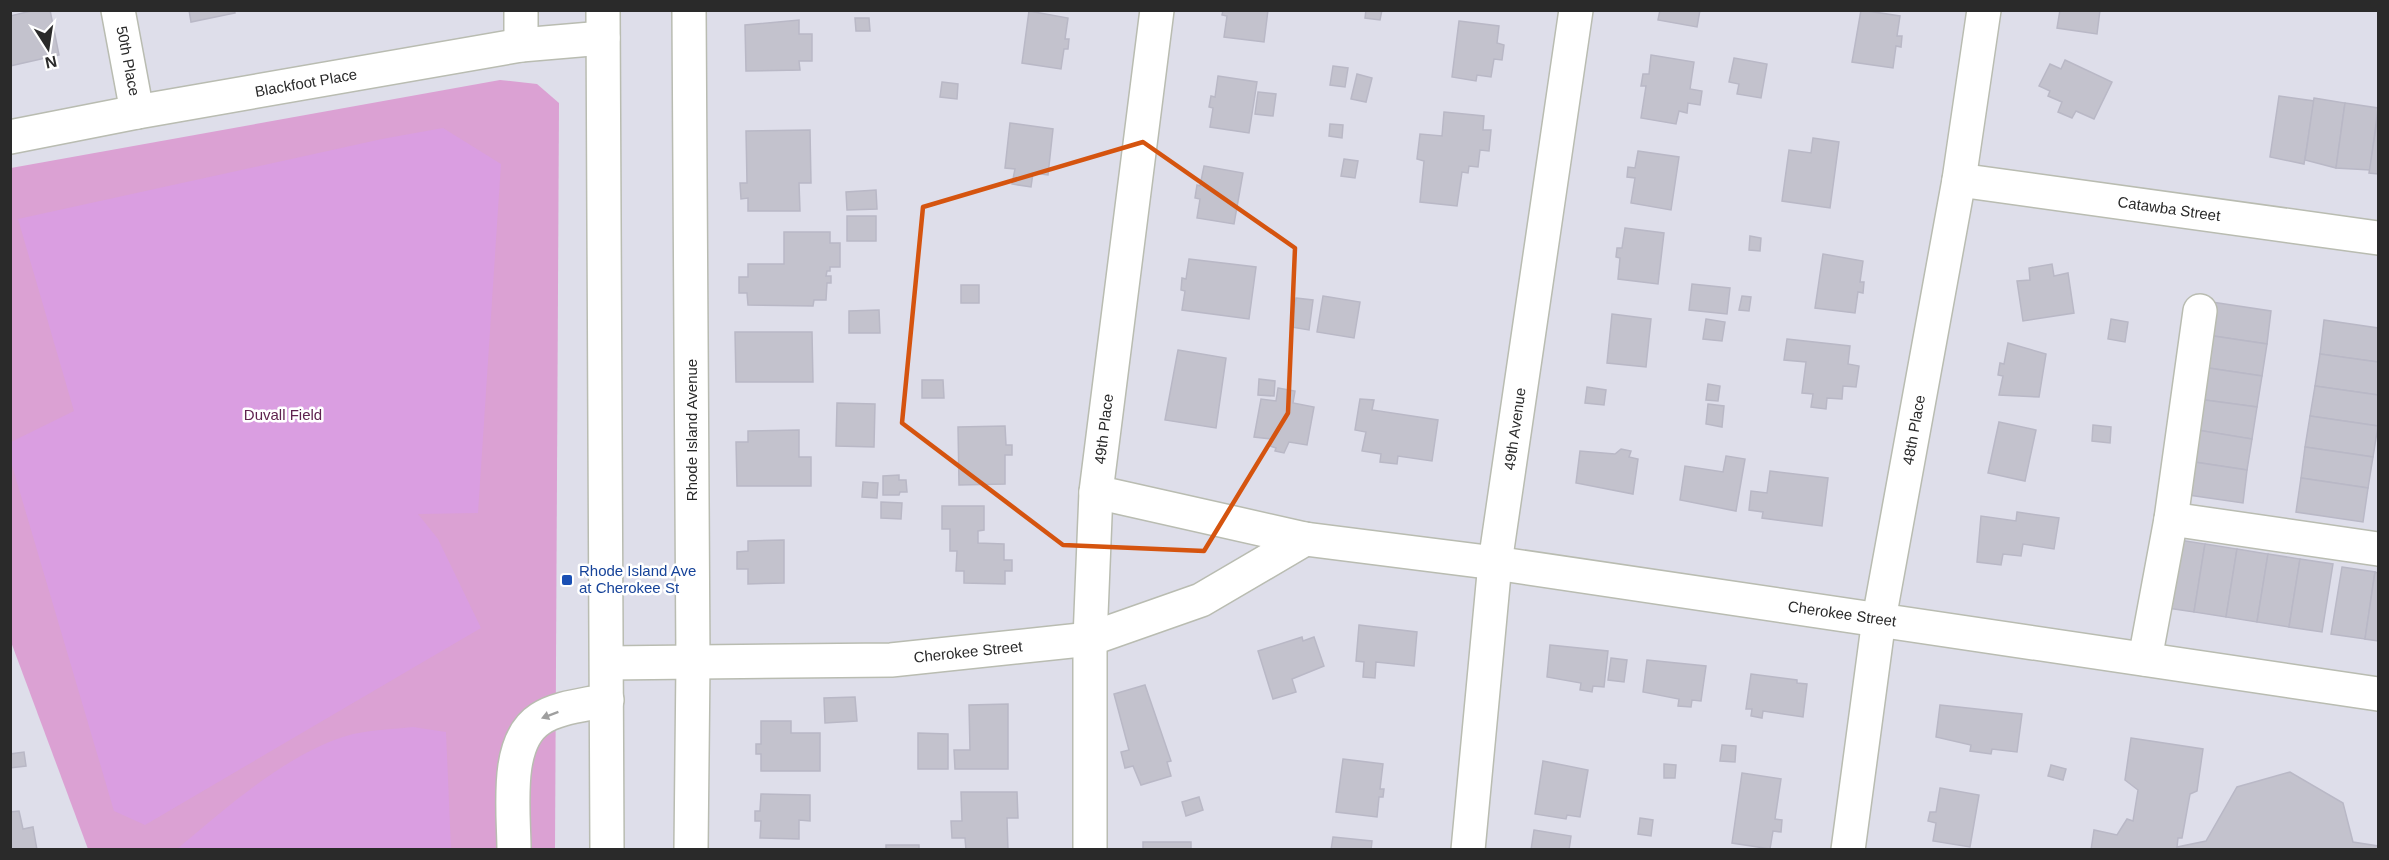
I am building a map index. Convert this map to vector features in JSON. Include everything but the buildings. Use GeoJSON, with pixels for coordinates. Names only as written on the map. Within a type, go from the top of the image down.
{"type":"FeatureCollection","features":[{"type":"Feature","properties":{"kind":"street","name":"50th Place"},"geometry":{"type":"LineString","coordinates":[[118,10],[138,112]]}},
{"type":"Feature","properties":{"kind":"street"},"geometry":{"type":"LineString","coordinates":[[521,10],[521,45]]}},
{"type":"Feature","properties":{"kind":"street","name":"Rhode Island Avenue"},"geometry":{"type":"LineString","coordinates":[[689,10],[693,663],[691,849]]}},
{"type":"Feature","properties":{"kind":"street","name":"49th Place"},"geometry":{"type":"LineString","coordinates":[[1090,849],[1090,639],[1096,492],[1157,10]]}},
{"type":"Feature","properties":{"kind":"street","name":"49th Avenue"},"geometry":{"type":"LineString","coordinates":[[1468,849],[1495,563],[1576,10]]}},
{"type":"Feature","properties":{"kind":"street","name":"48th Place"},"geometry":{"type":"LineString","coordinates":[[1848,849],[1879,619],[1959,180],[1984,10]]}},
{"type":"Feature","properties":{"kind":"street","name":"Blackfoot Place"},"geometry":{"type":"LineString","coordinates":[[10,137],[138,112],[521,45],[603,24]]}},
{"type":"Feature","properties":{"kind":"street"},"geometry":{"type":"LineString","coordinates":[[603,24],[607,849]]}},
{"type":"Feature","properties":{"kind":"street","name":"Catawba Street"},"geometry":{"type":"LineString","coordinates":[[1959,180],[2379,237]]}},
{"type":"Feature","properties":{"kind":"street"},"geometry":{"type":"LineString","coordinates":[[2145,659],[2171,519],[2200,311]]}},
{"type":"Feature","properties":{"kind":"street","name":"Cherokee Street"},"geometry":{"type":"LineString","coordinates":[[1096,492],[1305,539],[1495,563],[2379,694]]}},
{"type":"Feature","properties":{"kind":"street"},"geometry":{"type":"LineString","coordinates":[[2171,519],[2379,549]]}},
{"type":"Feature","properties":{"kind":"street","name":"Cherokee Street"},"geometry":{"type":"LineString","coordinates":[[607,663],[891,660],[1090,639],[1201,600],[1305,539]]}},
{"type":"Feature","properties":{"kind":"street"},"geometry":{"type":"LineString","coordinates":[[514,849],[514,765],[521,741],[539,719],[556,712],[607,700]]}},
{"type":"Feature","properties":{"kind":"highlighted area"},"geometry":{"type":"Polygon","coordinates":[[[1143,142],[1295,248],[1288,413],[1204,551],[1063,545],[902,423],[923,207],[1143,142]]]}},
{"type":"Feature","properties":{"kind":"green space","name":"Duvall Field"},"geometry":{"type":"Polygon","coordinates":[[[500,80],[537,84],[559,103],[555,849],[88,849],[11,642],[11,168],[500,80]]]}},
{"type":"Feature","properties":{"kind":"green space","name":"Duvall Field"},"geometry":{"type":"Polygon","coordinates":[[[443,128],[501,164],[478,513],[418,514],[438,539],[481,628],[145,825],[114,811],[11,462],[11,442],[74,411],[18,219],[382,139],[443,128]]]}},
{"type":"Feature","properties":{"kind":"green space"},"geometry":{"type":"Polygon","coordinates":[[[413,727],[446,732],[451,849],[177,849],[259,782],[305,753],[353,734],[413,727]]]}},
{"type":"Feature","properties":{"kind":"place","name":"Rhode Island Ave at Cherokee St"},"geometry":{"type":"Point","coordinates":[567,580]}}]}
